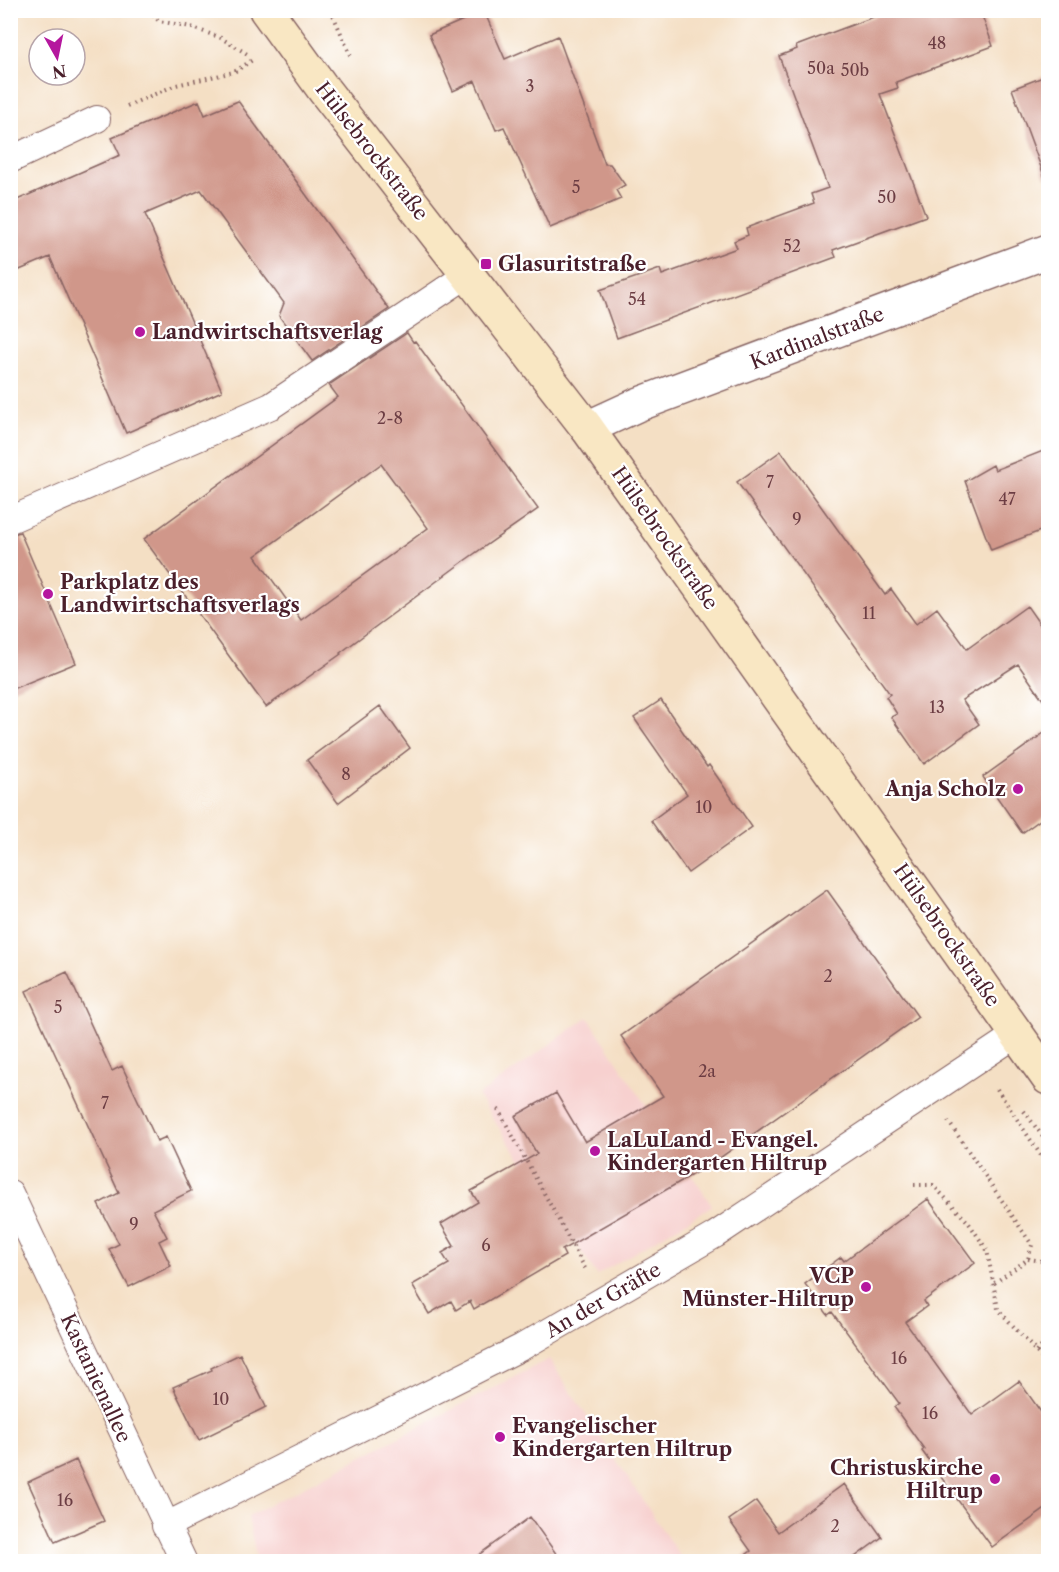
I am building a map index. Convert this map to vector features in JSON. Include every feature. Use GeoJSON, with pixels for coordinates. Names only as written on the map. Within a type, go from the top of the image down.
{"type":"FeatureCollection","features":[{"type":"Feature","properties":{"kind":"street","name":"Hülsebrockstraße"},"geometry":{"type":"LineString","coordinates":[[261,12],[587,428],[1048,1078]]}},
{"type":"Feature","properties":{"kind":"street","name":"Kardinalstraße"},"geometry":{"type":"LineString","coordinates":[[587,428],[637,405],[1048,251]]}},
{"type":"Feature","properties":{"kind":"lane"},"geometry":{"type":"LineString","coordinates":[[10,160],[97,119]]}},
{"type":"Feature","properties":{"kind":"lane"},"geometry":{"type":"LineString","coordinates":[[10,520],[271,405],[467,275]]}},
{"type":"Feature","properties":{"kind":"lane","name":"An der Gräfte"},"geometry":{"type":"LineString","coordinates":[[165,1526],[522,1347],[715,1235],[1017,1034]]}},
{"type":"Feature","properties":{"kind":"lane","name":"Kastanienallee"},"geometry":{"type":"LineString","coordinates":[[10,1193],[165,1526],[184,1562]]}},
{"type":"Feature","properties":{"kind":"path"},"geometry":{"type":"LineString","coordinates":[[97,119],[176,85],[234,72],[255,59]]}},
{"type":"Feature","properties":{"kind":"path"},"geometry":{"type":"LineString","coordinates":[[978,1060],[1048,1166]]}},
{"type":"Feature","properties":{"kind":"path"},"geometry":{"type":"LineString","coordinates":[[929,1093],[1032,1245],[1028,1259],[993,1284]]}},
{"type":"Feature","properties":{"kind":"path"},"geometry":{"type":"LineString","coordinates":[[498,1109],[602,1300]]}},
{"type":"Feature","properties":{"kind":"path"},"geometry":{"type":"LineString","coordinates":[[914,1185],[933,1185],[968,1222],[987,1250],[998,1309],[1048,1365]]}},
{"type":"Feature","properties":{"kind":"path"},"geometry":{"type":"LineString","coordinates":[[1028,1259],[1048,1264]]}},
{"type":"Feature","properties":{"kind":"path"},"geometry":{"type":"LineString","coordinates":[[1036,1352],[1048,1341]]}},
{"type":"Feature","properties":{"kind":"shaded area","name":"LaLuLand - Evangel. Kindergarten Hiltrup"},"geometry":{"type":"Polygon","coordinates":[[[588,1017],[712,1206],[597,1275],[478,1096],[588,1017]]]}},
{"type":"Feature","properties":{"kind":"shaded area","name":"Evangelischer Kindergarten Hiltrup"},"geometry":{"type":"Polygon","coordinates":[[[549,1359],[683,1561],[257,1561],[248,1516],[549,1359]]]}},
{"type":"Feature","properties":{"kind":"building"},"geometry":{"type":"Polygon","coordinates":[[[892,10],[980,10],[993,46],[896,82],[898,88],[880,94],[926,216],[833,250],[836,257],[617,338],[600,290],[660,269],[662,275],[737,248],[734,241],[748,235],[746,228],[814,203],[811,194],[828,188],[779,56],[797,49],[796,46],[892,10]]]}},
{"type":"Feature","properties":{"kind":"building"},"geometry":{"type":"Polygon","coordinates":[[[484,11],[505,59],[558,36],[605,164],[610,164],[625,185],[616,190],[621,199],[550,228],[504,127],[496,130],[475,81],[453,91],[429,35],[484,11]]]}},
{"type":"Feature","properties":{"kind":"building"},"geometry":{"type":"Polygon","coordinates":[[[1048,75],[1048,177],[1045,178],[1012,89],[1048,75]]]}},
{"type":"Feature","properties":{"kind":"building"},"geometry":{"type":"Polygon","coordinates":[[[199,101],[205,115],[238,101],[389,309],[312,361],[279,316],[284,303],[201,190],[145,214],[222,391],[126,433],[50,257],[10,274],[10,203],[120,155],[112,138],[199,101]]]}},
{"type":"Feature","properties":{"kind":"building","name":"Landwirtschaftsverlag"},"geometry":{"type":"Polygon","coordinates":[[[407,333],[538,509],[266,707],[144,539],[338,397],[329,385],[407,333]],[[381,464],[255,556],[301,620],[428,528],[381,464]]]}},
{"type":"Feature","properties":{"kind":"building"},"geometry":{"type":"Polygon","coordinates":[[[1048,449],[1048,528],[991,550],[965,481],[993,465],[995,470],[1048,449]]]}},
{"type":"Feature","properties":{"kind":"building"},"geometry":{"type":"Polygon","coordinates":[[[781,451],[885,595],[891,589],[916,624],[937,608],[967,649],[1027,606],[1048,636],[1048,707],[1018,664],[962,700],[979,724],[924,764],[891,717],[897,714],[886,697],[890,694],[737,482],[781,451]]]}},
{"type":"Feature","properties":{"kind":"building"},"geometry":{"type":"Polygon","coordinates":[[[20,532],[76,663],[10,690],[10,535],[20,532]]]}},
{"type":"Feature","properties":{"kind":"building"},"geometry":{"type":"Polygon","coordinates":[[[661,700],[752,827],[688,873],[651,821],[687,794],[634,718],[661,700]]]}},
{"type":"Feature","properties":{"kind":"building"},"geometry":{"type":"Polygon","coordinates":[[[380,706],[410,748],[338,803],[307,760],[380,706]]]}},
{"type":"Feature","properties":{"kind":"building"},"geometry":{"type":"Polygon","coordinates":[[[1048,730],[1048,814],[1022,833],[983,777],[1048,730]]]}},
{"type":"Feature","properties":{"kind":"building"},"geometry":{"type":"Polygon","coordinates":[[[827,890],[918,1017],[714,1162],[562,1250],[565,1256],[474,1309],[470,1301],[456,1310],[451,1301],[429,1314],[412,1285],[449,1264],[442,1253],[454,1246],[441,1224],[478,1202],[471,1191],[537,1154],[515,1116],[556,1093],[585,1142],[663,1096],[621,1036],[827,890]]]}},
{"type":"Feature","properties":{"kind":"building"},"geometry":{"type":"Polygon","coordinates":[[[67,972],[112,1071],[122,1066],[157,1141],[166,1137],[191,1191],[153,1210],[167,1237],[159,1241],[171,1266],[129,1287],[109,1249],[119,1244],[98,1204],[119,1193],[26,991],[67,972]]]}},
{"type":"Feature","properties":{"kind":"building"},"geometry":{"type":"Polygon","coordinates":[[[928,1199],[975,1263],[924,1301],[927,1306],[905,1322],[972,1415],[1019,1381],[1048,1422],[1048,1507],[992,1547],[922,1451],[924,1449],[894,1407],[899,1403],[832,1312],[828,1315],[805,1284],[841,1257],[844,1261],[928,1199]]]}},
{"type":"Feature","properties":{"kind":"building"},"geometry":{"type":"Polygon","coordinates":[[[240,1354],[266,1407],[199,1440],[173,1387],[212,1370],[211,1368],[240,1354]]]}},
{"type":"Feature","properties":{"kind":"building"},"geometry":{"type":"Polygon","coordinates":[[[76,1460],[104,1521],[55,1542],[28,1482],[76,1460]]]}},
{"type":"Feature","properties":{"kind":"building"},"geometry":{"type":"Polygon","coordinates":[[[844,1484],[882,1537],[848,1562],[736,1562],[751,1551],[729,1520],[756,1501],[778,1532],[844,1484]]]}},
{"type":"Feature","properties":{"kind":"building"},"geometry":{"type":"Polygon","coordinates":[[[530,1517],[562,1562],[469,1562],[530,1517]]]}},
{"type":"Feature","properties":{"kind":"place","name":"Glasuritstraße"},"geometry":{"type":"Point","coordinates":[486,264]}},
{"type":"Feature","properties":{"kind":"place","name":"Landwirtschaftsverlag"},"geometry":{"type":"Point","coordinates":[140,332]}},
{"type":"Feature","properties":{"kind":"place","name":"Parkplatz des Landwirtschaftsverlags"},"geometry":{"type":"Point","coordinates":[48,594]}},
{"type":"Feature","properties":{"kind":"place","name":"Anja Scholz"},"geometry":{"type":"Point","coordinates":[1018,789]}},
{"type":"Feature","properties":{"kind":"place","name":"LaLuLand - Evangel. Kindergarten Hiltrup"},"geometry":{"type":"Point","coordinates":[595,1151]}},
{"type":"Feature","properties":{"kind":"place","name":"VCP Münster-Hiltrup"},"geometry":{"type":"Point","coordinates":[866,1287]}},
{"type":"Feature","properties":{"kind":"place","name":"Evangelischer Kindergarten Hiltrup"},"geometry":{"type":"Point","coordinates":[500,1437]}},
{"type":"Feature","properties":{"kind":"place","name":"Christuskirche Hiltrup"},"geometry":{"type":"Point","coordinates":[995,1479]}}]}
